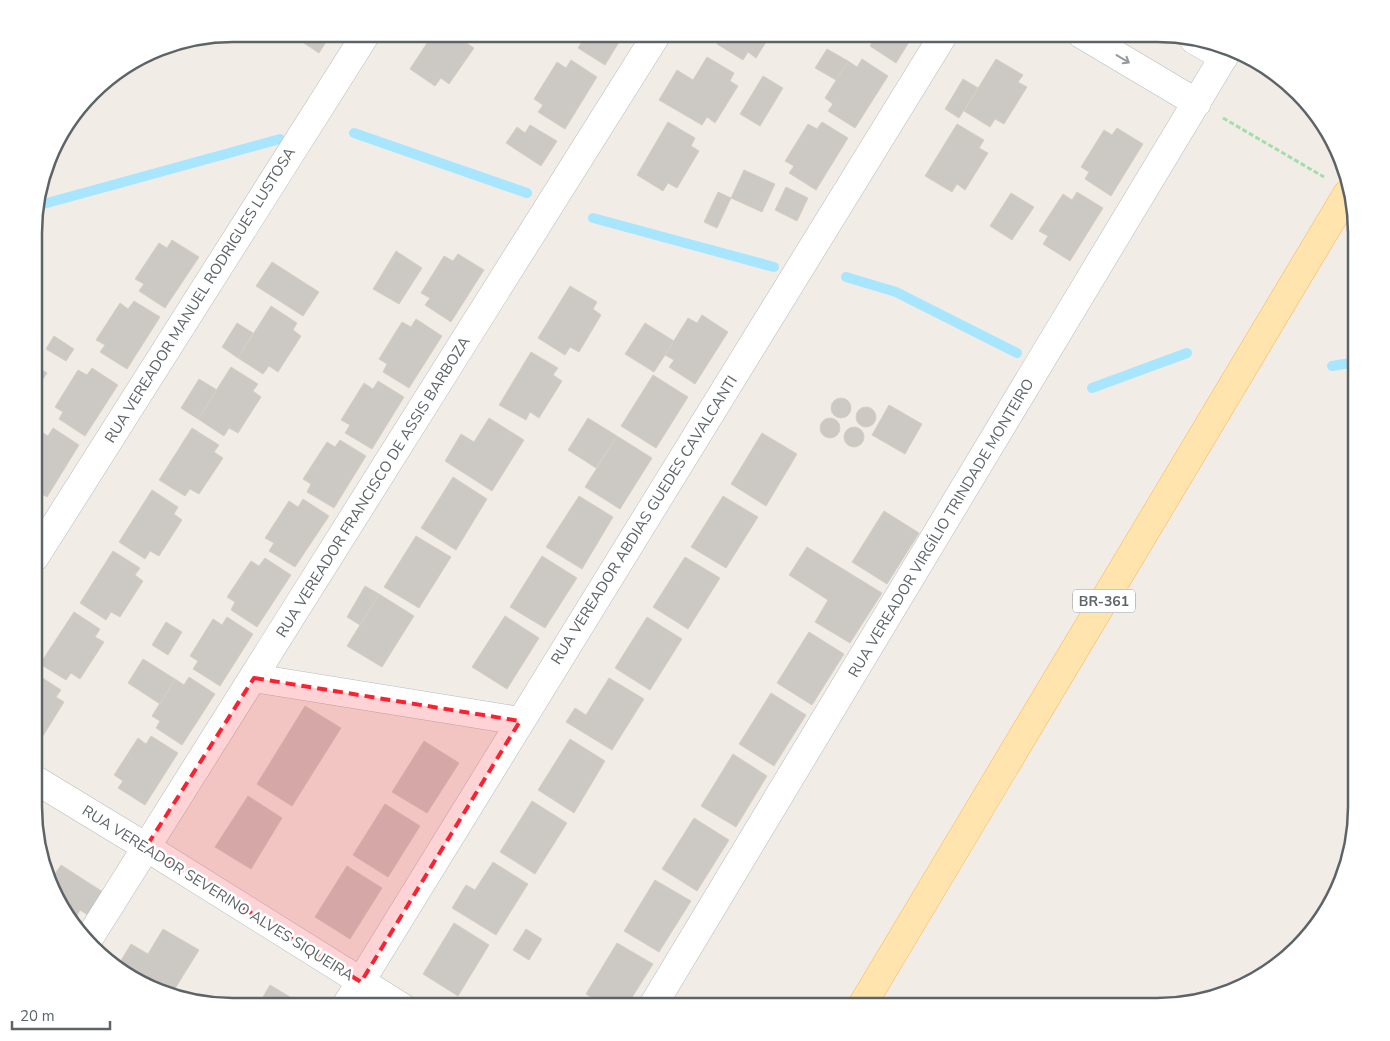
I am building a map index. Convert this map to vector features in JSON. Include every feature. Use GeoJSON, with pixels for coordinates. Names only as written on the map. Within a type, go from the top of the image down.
{"type":"FeatureCollection","features":[{"type":"Feature","properties":{"kind":"main road","name":"BR-361"},"geometry":{"type":"LineString","coordinates":[[866,998],[1338,187]]}},
{"type":"Feature","properties":{"kind":"street","name":"RUA VEREADOR MANUEL RODRIGUES LUSTOSA"},"geometry":{"type":"LineString","coordinates":[[42,546],[361,42]]}},
{"type":"Feature","properties":{"kind":"street","name":"RUA VEREADOR FRANCISCO DE ASSIS BARBOZA"},"geometry":{"type":"LineString","coordinates":[[91,934],[652,42]]}},
{"type":"Feature","properties":{"kind":"street","name":"RUA VEREADOR ABDIAS GUEDES CAVALCANTI"},"geometry":{"type":"LineString","coordinates":[[351,998],[939,42]]}},
{"type":"Feature","properties":{"kind":"street"},"geometry":{"type":"LineString","coordinates":[[1094,42],[1197,103]]}},
{"type":"Feature","properties":{"kind":"street","name":"RUA VEREADOR VIRGÍLIO TRINDADE MONTEIRO"},"geometry":{"type":"LineString","coordinates":[[657,998],[1225,56]]}},
{"type":"Feature","properties":{"kind":"street"},"geometry":{"type":"LineString","coordinates":[[254,678],[520,721]]}},
{"type":"Feature","properties":{"kind":"street","name":"RUA VEREADOR SEVERINO ALVES SIQUEIRA"},"geometry":{"type":"LineString","coordinates":[[42,784],[387,998]]}},
{"type":"Feature","properties":{"kind":"path"},"geometry":{"type":"LineString","coordinates":[[1197,103],[1338,187]]}},
{"type":"Feature","properties":{"kind":"highlighted area"},"geometry":{"type":"Polygon","coordinates":[[[254,678],[520,721],[361,982],[146,847],[254,678]]]}},
{"type":"Feature","properties":{"kind":"building"},"geometry":{"type":"Polygon","coordinates":[[[302,42],[326,42],[319,53],[302,42]]]}},
{"type":"Feature","properties":{"kind":"building"},"geometry":{"type":"Polygon","coordinates":[[[428,42],[465,42],[474,48],[449,84],[441,78],[435,86],[410,69],[428,42]]]}},
{"type":"Feature","properties":{"kind":"building"},"geometry":{"type":"Polygon","coordinates":[[[582,42],[619,42],[605,65],[578,48],[582,42]]]}},
{"type":"Feature","properties":{"kind":"building"},"geometry":{"type":"Polygon","coordinates":[[[718,42],[766,42],[756,58],[748,52],[743,60],[717,44],[718,42]]]}},
{"type":"Feature","properties":{"kind":"building"},"geometry":{"type":"Polygon","coordinates":[[[872,42],[909,42],[896,63],[870,46],[872,42]]]}},
{"type":"Feature","properties":{"kind":"building"},"geometry":{"type":"Polygon","coordinates":[[[827,49],[848,61],[836,80],[815,68],[827,49]]]}},
{"type":"Feature","properties":{"kind":"building"},"geometry":{"type":"Polygon","coordinates":[[[707,57],[734,73],[730,81],[738,86],[715,123],[707,117],[702,125],[659,100],[677,70],[693,80],[707,57]]]}},
{"type":"Feature","properties":{"kind":"building"},"geometry":{"type":"Polygon","coordinates":[[[862,59],[888,76],[855,128],[828,111],[833,104],[825,98],[848,61],[857,67],[862,59]]]}},
{"type":"Feature","properties":{"kind":"building"},"geometry":{"type":"Polygon","coordinates":[[[996,59],[1023,75],[1018,82],[1027,87],[1004,124],[995,119],[990,127],[964,111],[996,59]]]}},
{"type":"Feature","properties":{"kind":"building"},"geometry":{"type":"Polygon","coordinates":[[[571,60],[597,77],[565,129],[538,112],[543,105],[534,99],[557,62],[566,68],[571,60]]]}},
{"type":"Feature","properties":{"kind":"building"},"geometry":{"type":"Polygon","coordinates":[[[763,76],[783,88],[760,126],[740,114],[763,76]]]}},
{"type":"Feature","properties":{"kind":"building"},"geometry":{"type":"Polygon","coordinates":[[[963,79],[978,88],[959,118],[945,109],[963,79]]]}},
{"type":"Feature","properties":{"kind":"building"},"geometry":{"type":"Polygon","coordinates":[[[668,122],[695,138],[691,146],[699,151],[677,188],[668,183],[663,191],[637,175],[668,122]]]}},
{"type":"Feature","properties":{"kind":"building"},"geometry":{"type":"Polygon","coordinates":[[[822,122],[848,138],[816,190],[789,173],[794,166],[785,161],[808,124],[817,129],[822,122]]]}},
{"type":"Feature","properties":{"kind":"building"},"geometry":{"type":"Polygon","coordinates":[[[957,124],[984,140],[979,148],[988,153],[965,190],[957,184],[952,192],[925,176],[957,124]]]}},
{"type":"Feature","properties":{"kind":"building"},"geometry":{"type":"Polygon","coordinates":[[[530,125],[557,141],[541,166],[506,143],[517,127],[525,133],[530,125]]]}},
{"type":"Feature","properties":{"kind":"building"},"geometry":{"type":"Polygon","coordinates":[[[1117,128],[1143,144],[1111,196],[1085,179],[1089,172],[1081,167],[1104,130],[1112,135],[1117,128]]]}},
{"type":"Feature","properties":{"kind":"building"},"geometry":{"type":"Polygon","coordinates":[[[744,170],[775,184],[762,212],[731,198],[744,170]]]}},
{"type":"Feature","properties":{"kind":"building"},"geometry":{"type":"Polygon","coordinates":[[[786,187],[808,198],[797,221],[775,210],[786,187]]]}},
{"type":"Feature","properties":{"kind":"building"},"geometry":{"type":"Polygon","coordinates":[[[718,192],[731,198],[717,228],[704,222],[718,192]]]}},
{"type":"Feature","properties":{"kind":"building"},"geometry":{"type":"Polygon","coordinates":[[[1077,192],[1103,208],[1070,261],[1043,244],[1048,236],[1039,231],[1063,194],[1072,200],[1077,192]]]}},
{"type":"Feature","properties":{"kind":"building"},"geometry":{"type":"Polygon","coordinates":[[[1011,193],[1034,207],[1012,240],[990,226],[1011,193]]]}},
{"type":"Feature","properties":{"kind":"building"},"geometry":{"type":"Polygon","coordinates":[[[172,240],[199,257],[165,308],[139,291],[144,284],[135,279],[159,243],[167,248],[172,240]]]}},
{"type":"Feature","properties":{"kind":"building"},"geometry":{"type":"Polygon","coordinates":[[[396,251],[422,268],[399,304],[373,289],[396,251]]]}},
{"type":"Feature","properties":{"kind":"building"},"geometry":{"type":"Polygon","coordinates":[[[458,254],[484,270],[451,322],[425,305],[430,298],[421,293],[444,256],[453,261],[458,254]]]}},
{"type":"Feature","properties":{"kind":"building"},"geometry":{"type":"Polygon","coordinates":[[[272,262],[319,292],[303,316],[256,286],[272,262]]]}},
{"type":"Feature","properties":{"kind":"building"},"geometry":{"type":"Polygon","coordinates":[[[570,286],[597,302],[593,309],[601,315],[579,352],[570,347],[565,355],[538,338],[570,286]]]}},
{"type":"Feature","properties":{"kind":"building"},"geometry":{"type":"Polygon","coordinates":[[[134,301],[160,317],[127,369],[100,352],[105,345],[96,340],[120,303],[128,309],[134,301]]]}},
{"type":"Feature","properties":{"kind":"building"},"geometry":{"type":"Polygon","coordinates":[[[271,306],[297,323],[293,330],[301,336],[278,372],[269,366],[263,374],[238,358],[271,306]]]}},
{"type":"Feature","properties":{"kind":"building"},"geometry":{"type":"Polygon","coordinates":[[[702,315],[728,332],[695,384],[669,367],[674,360],[665,355],[688,318],[697,323],[702,315]]]}},
{"type":"Feature","properties":{"kind":"building"},"geometry":{"type":"Polygon","coordinates":[[[416,319],[442,336],[409,388],[383,372],[387,364],[379,359],[402,322],[411,327],[416,319]]]}},
{"type":"Feature","properties":{"kind":"building"},"geometry":{"type":"Polygon","coordinates":[[[237,323],[253,333],[238,358],[222,347],[237,323]]]}},
{"type":"Feature","properties":{"kind":"building"},"geometry":{"type":"Polygon","coordinates":[[[645,323],[674,341],[654,372],[625,354],[645,323]]]}},
{"type":"Feature","properties":{"kind":"building"},"geometry":{"type":"Polygon","coordinates":[[[54,336],[74,349],[66,361],[46,349],[54,336]]]}},
{"type":"Feature","properties":{"kind":"building"},"geometry":{"type":"Polygon","coordinates":[[[531,352],[558,368],[553,375],[562,381],[539,418],[530,412],[526,420],[499,405],[531,352]]]}},
{"type":"Feature","properties":{"kind":"building"},"geometry":{"type":"Polygon","coordinates":[[[231,367],[258,384],[253,391],[261,397],[238,433],[229,428],[224,436],[198,419],[231,367]]]}},
{"type":"Feature","properties":{"kind":"building"},"geometry":{"type":"Polygon","coordinates":[[[92,368],[118,385],[85,436],[59,419],[63,412],[55,407],[78,370],[87,375],[92,368]]]}},
{"type":"Feature","properties":{"kind":"building"},"geometry":{"type":"Polygon","coordinates":[[[42,370],[47,373],[42,380],[42,370]]]}},
{"type":"Feature","properties":{"kind":"building"},"geometry":{"type":"Polygon","coordinates":[[[653,375],[688,397],[656,448],[621,426],[653,375]]]}},
{"type":"Feature","properties":{"kind":"building"},"geometry":{"type":"Polygon","coordinates":[[[199,379],[217,390],[198,419],[181,408],[199,379]]]}},
{"type":"Feature","properties":{"kind":"building"},"geometry":{"type":"Polygon","coordinates":[[[378,381],[404,397],[372,449],[345,433],[350,425],[341,420],[364,383],[373,389],[378,381]]]}},
{"type":"Feature","properties":{"kind":"building"},"geometry":{"type":"Polygon","coordinates":[[[841,398],[848,401],[851,408],[848,415],[841,418],[834,415],[831,408],[834,401],[841,398]]]}},
{"type":"Feature","properties":{"kind":"building"},"geometry":{"type":"Polygon","coordinates":[[[889,405],[922,424],[905,454],[872,435],[889,405]]]}},
{"type":"Feature","properties":{"kind":"building"},"geometry":{"type":"Polygon","coordinates":[[[866,407],[873,410],[876,417],[873,424],[866,427],[859,424],[856,417],[859,410],[866,407]]]}},
{"type":"Feature","properties":{"kind":"building"},"geometry":{"type":"Polygon","coordinates":[[[489,418],[524,440],[492,491],[445,461],[461,434],[474,442],[489,418]]]}},
{"type":"Feature","properties":{"kind":"building"},"geometry":{"type":"Polygon","coordinates":[[[588,418],[617,436],[596,468],[568,450],[588,418]]]}},
{"type":"Feature","properties":{"kind":"building"},"geometry":{"type":"Polygon","coordinates":[[[830,418],[837,421],[840,428],[837,435],[830,438],[823,435],[820,428],[823,421],[830,418]]]}},
{"type":"Feature","properties":{"kind":"building"},"geometry":{"type":"Polygon","coordinates":[[[854,427],[861,430],[864,437],[861,444],[854,447],[847,444],[844,437],[847,430],[854,427]]]}},
{"type":"Feature","properties":{"kind":"building"},"geometry":{"type":"Polygon","coordinates":[[[53,428],[79,445],[47,497],[42,494],[42,432],[48,436],[53,428]]]}},
{"type":"Feature","properties":{"kind":"building"},"geometry":{"type":"Polygon","coordinates":[[[192,428],[219,445],[214,452],[223,458],[199,494],[190,489],[185,496],[159,480],[192,428]]]}},
{"type":"Feature","properties":{"kind":"building"},"geometry":{"type":"Polygon","coordinates":[[[762,433],[797,454],[766,506],[731,484],[762,433]]]}},
{"type":"Feature","properties":{"kind":"building"},"geometry":{"type":"Polygon","coordinates":[[[617,436],[652,458],[620,509],[585,487],[617,436]]]}},
{"type":"Feature","properties":{"kind":"building"},"geometry":{"type":"Polygon","coordinates":[[[340,440],[366,456],[334,508],[307,492],[311,484],[303,479],[327,442],[335,447],[340,440]]]}},
{"type":"Feature","properties":{"kind":"building"},"geometry":{"type":"Polygon","coordinates":[[[453,477],[487,499],[456,550],[421,528],[453,477]]]}},
{"type":"Feature","properties":{"kind":"building"},"geometry":{"type":"Polygon","coordinates":[[[152,490],[178,507],[174,514],[182,520],[159,556],[150,551],[145,559],[119,542],[152,490]]]}},
{"type":"Feature","properties":{"kind":"building"},"geometry":{"type":"Polygon","coordinates":[[[579,496],[613,517],[582,569],[546,547],[579,496]]]}},
{"type":"Feature","properties":{"kind":"building"},"geometry":{"type":"Polygon","coordinates":[[[723,496],[758,517],[726,568],[691,547],[723,496]]]}},
{"type":"Feature","properties":{"kind":"building"},"geometry":{"type":"Polygon","coordinates":[[[303,499],[329,516],[295,567],[269,551],[274,543],[265,538],[289,501],[298,507],[303,499]]]}},
{"type":"Feature","properties":{"kind":"building"},"geometry":{"type":"Polygon","coordinates":[[[884,511],[919,533],[887,584],[852,562],[884,511]]]}},
{"type":"Feature","properties":{"kind":"building"},"geometry":{"type":"Polygon","coordinates":[[[416,536],[451,557],[419,608],[384,587],[416,536]]]}},
{"type":"Feature","properties":{"kind":"building"},"geometry":{"type":"Polygon","coordinates":[[[807,547],[882,593],[850,643],[815,622],[828,600],[789,575],[807,547]]]}},
{"type":"Feature","properties":{"kind":"building"},"geometry":{"type":"Polygon","coordinates":[[[113,551],[140,568],[135,575],[143,581],[120,617],[111,612],[106,620],[80,603],[113,551]]]}},
{"type":"Feature","properties":{"kind":"building"},"geometry":{"type":"Polygon","coordinates":[[[542,556],[577,578],[545,628],[510,607],[542,556]]]}},
{"type":"Feature","properties":{"kind":"building"},"geometry":{"type":"Polygon","coordinates":[[[685,557],[720,578],[688,629],[653,607],[685,557]]]}},
{"type":"Feature","properties":{"kind":"building"},"geometry":{"type":"Polygon","coordinates":[[[265,558],[291,575],[257,627],[231,610],[235,602],[227,597],[251,561],[259,566],[265,558]]]}},
{"type":"Feature","properties":{"kind":"building"},"geometry":{"type":"Polygon","coordinates":[[[365,586],[379,594],[360,625],[347,617],[365,586]]]}},
{"type":"Feature","properties":{"kind":"building"},"geometry":{"type":"Polygon","coordinates":[[[379,594],[414,616],[382,667],[347,646],[379,594]]]}},
{"type":"Feature","properties":{"kind":"building"},"geometry":{"type":"Polygon","coordinates":[[[74,612],[100,629],[95,637],[104,642],[80,679],[71,673],[66,680],[42,665],[42,661],[74,612]]]}},
{"type":"Feature","properties":{"kind":"building"},"geometry":{"type":"Polygon","coordinates":[[[505,616],[539,638],[507,689],[472,667],[505,616]]]}},
{"type":"Feature","properties":{"kind":"building"},"geometry":{"type":"Polygon","coordinates":[[[227,617],[253,634],[220,686],[193,669],[198,661],[190,656],[213,619],[222,625],[227,617]]]}},
{"type":"Feature","properties":{"kind":"building"},"geometry":{"type":"Polygon","coordinates":[[[647,617],[682,639],[650,690],[615,668],[647,617]]]}},
{"type":"Feature","properties":{"kind":"building"},"geometry":{"type":"Polygon","coordinates":[[[166,622],[182,632],[168,655],[152,645],[166,622]]]}},
{"type":"Feature","properties":{"kind":"building"},"geometry":{"type":"Polygon","coordinates":[[[809,632],[844,654],[812,705],[777,683],[809,632]]]}},
{"type":"Feature","properties":{"kind":"building"},"geometry":{"type":"Polygon","coordinates":[[[143,659],[175,679],[160,704],[128,683],[143,659]]]}},
{"type":"Feature","properties":{"kind":"building"},"geometry":{"type":"Polygon","coordinates":[[[189,677],[215,694],[182,745],[156,728],[160,721],[152,716],[175,679],[184,685],[189,677]]]}},
{"type":"Feature","properties":{"kind":"building"},"geometry":{"type":"Polygon","coordinates":[[[42,678],[61,690],[56,697],[64,702],[42,737],[42,678]]]}},
{"type":"Feature","properties":{"kind":"building"},"geometry":{"type":"Polygon","coordinates":[[[609,678],[644,699],[612,750],[566,722],[575,708],[586,715],[609,678]]]}},
{"type":"Feature","properties":{"kind":"building"},"geometry":{"type":"Polygon","coordinates":[[[771,693],[806,715],[774,766],[739,744],[771,693]]]}},
{"type":"Feature","properties":{"kind":"building"},"geometry":{"type":"Polygon","coordinates":[[[305,706],[341,728],[292,806],[257,784],[305,706]]]}},
{"type":"Feature","properties":{"kind":"building"},"geometry":{"type":"Polygon","coordinates":[[[151,736],[178,753],[145,805],[118,788],[123,781],[114,775],[138,738],[146,744],[151,736]]]}},
{"type":"Feature","properties":{"kind":"building"},"geometry":{"type":"Polygon","coordinates":[[[570,739],[605,761],[574,813],[538,790],[570,739]]]}},
{"type":"Feature","properties":{"kind":"building"},"geometry":{"type":"Polygon","coordinates":[[[424,741],[459,763],[427,813],[392,792],[424,741]]]}},
{"type":"Feature","properties":{"kind":"building"},"geometry":{"type":"Polygon","coordinates":[[[733,754],[767,776],[736,827],[701,806],[733,754]]]}},
{"type":"Feature","properties":{"kind":"building"},"geometry":{"type":"Polygon","coordinates":[[[248,796],[282,818],[251,869],[215,847],[248,796]]]}},
{"type":"Feature","properties":{"kind":"building"},"geometry":{"type":"Polygon","coordinates":[[[532,801],[567,823],[535,874],[500,852],[532,801]]]}},
{"type":"Feature","properties":{"kind":"building"},"geometry":{"type":"Polygon","coordinates":[[[385,804],[420,826],[388,877],[353,855],[385,804]]]}},
{"type":"Feature","properties":{"kind":"building"},"geometry":{"type":"Polygon","coordinates":[[[694,818],[729,840],[697,891],[662,869],[694,818]]]}},
{"type":"Feature","properties":{"kind":"building"},"geometry":{"type":"Polygon","coordinates":[[[493,862],[528,884],[496,935],[452,908],[466,885],[475,890],[493,862]]]}},
{"type":"Feature","properties":{"kind":"building"},"geometry":{"type":"Polygon","coordinates":[[[61,865],[106,894],[91,917],[80,910],[77,916],[62,892],[55,874],[61,865]]]}},
{"type":"Feature","properties":{"kind":"building"},"geometry":{"type":"Polygon","coordinates":[[[347,866],[382,888],[350,939],[315,917],[347,866]]]}},
{"type":"Feature","properties":{"kind":"building"},"geometry":{"type":"Polygon","coordinates":[[[655,880],[691,901],[659,952],[624,931],[655,880]]]}},
{"type":"Feature","properties":{"kind":"building"},"geometry":{"type":"Polygon","coordinates":[[[454,923],[489,945],[458,996],[423,974],[454,923]]]}},
{"type":"Feature","properties":{"kind":"building"},"geometry":{"type":"Polygon","coordinates":[[[163,929],[199,950],[175,989],[149,979],[120,961],[131,944],[148,954],[163,929]]]}},
{"type":"Feature","properties":{"kind":"building"},"geometry":{"type":"Polygon","coordinates":[[[526,929],[542,939],[529,960],[513,950],[526,929]]]}},
{"type":"Feature","properties":{"kind":"building"},"geometry":{"type":"Polygon","coordinates":[[[617,943],[653,964],[632,998],[592,998],[586,994],[617,943]]]}},
{"type":"Feature","properties":{"kind":"building"},"geometry":{"type":"Polygon","coordinates":[[[270,985],[292,998],[262,998],[270,985]]]}},
{"type":"Feature","properties":{"kind":"waterway"},"geometry":{"type":"LineString","coordinates":[[354,133],[527,193]]}},
{"type":"Feature","properties":{"kind":"waterway"},"geometry":{"type":"LineString","coordinates":[[45,204],[280,139]]}},
{"type":"Feature","properties":{"kind":"waterway"},"geometry":{"type":"LineString","coordinates":[[593,218],[774,267]]}},
{"type":"Feature","properties":{"kind":"waterway"},"geometry":{"type":"LineString","coordinates":[[846,277],[896,292],[1017,353]]}},
{"type":"Feature","properties":{"kind":"waterway"},"geometry":{"type":"LineString","coordinates":[[1092,388],[1187,353]]}},
{"type":"Feature","properties":{"kind":"waterway"},"geometry":{"type":"LineString","coordinates":[[1332,366],[1348,363]]}}]}
